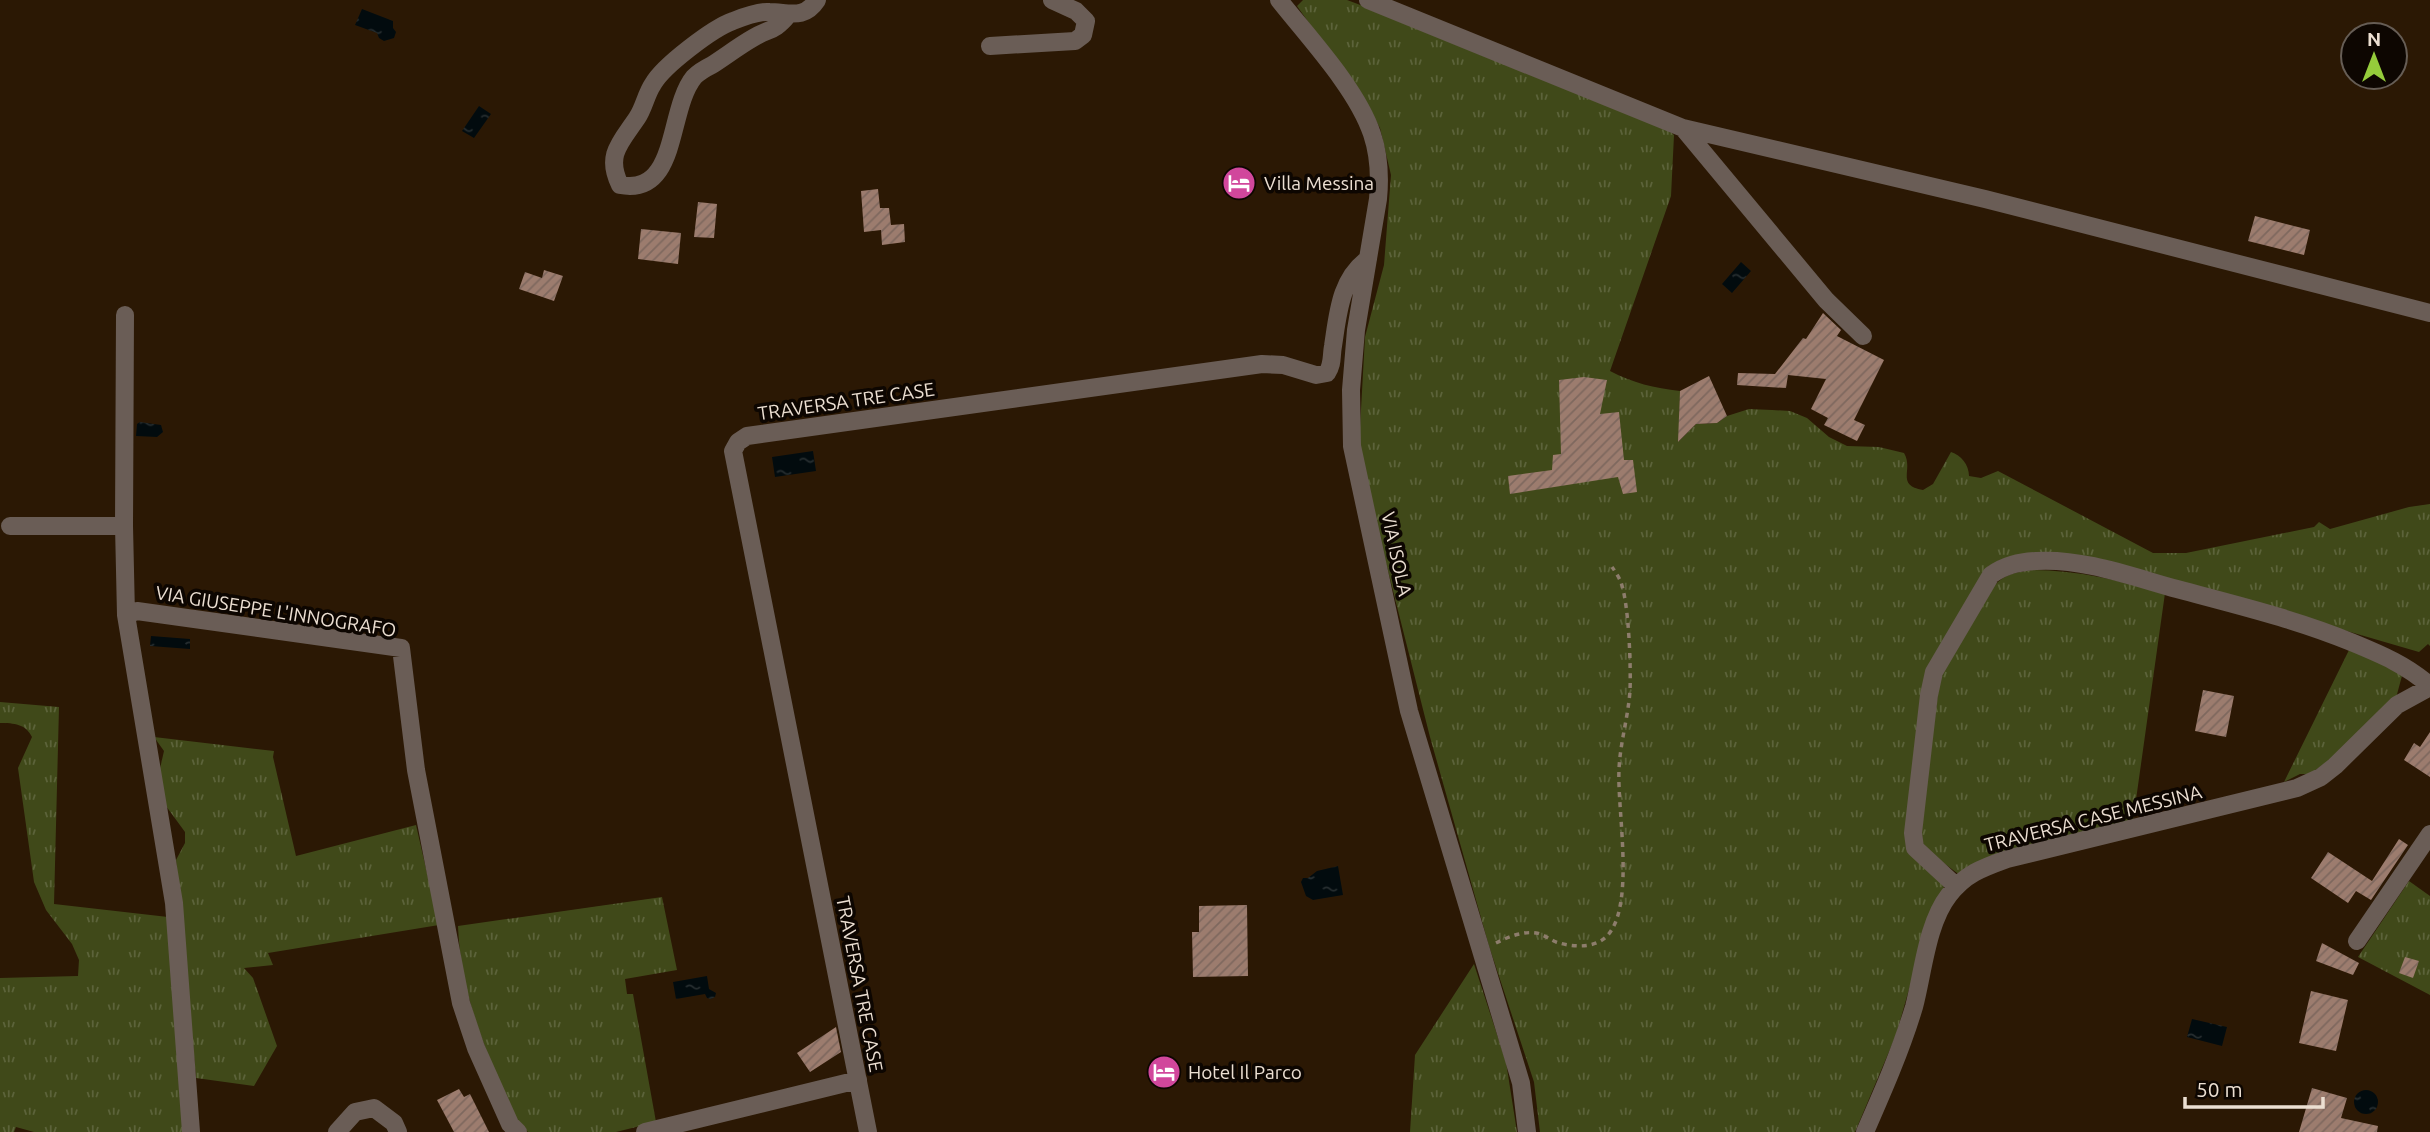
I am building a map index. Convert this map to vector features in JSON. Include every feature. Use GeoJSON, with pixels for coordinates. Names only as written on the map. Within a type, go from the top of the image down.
{"type":"FeatureCollection","features":[{"type":"Feature","properties":{"kind":"street"},"geometry":{"type":"LineString","coordinates":[[788,15],[778,27],[755,37],[695,76],[684,94],[660,171],[647,184],[634,188],[620,185],[615,175],[614,157],[621,138],[638,117],[653,82],[699,40],[730,22],[767,11],[788,15],[804,13],[817,0]]}},
{"type":"Feature","properties":{"kind":"street"},"geometry":{"type":"LineString","coordinates":[[990,46],[1075,41],[1083,35],[1086,21],[1076,11],[1052,0]]}},
{"type":"Feature","properties":{"kind":"street","name":"VIA ISOLA"},"geometry":{"type":"LineString","coordinates":[[1279,0],[1345,84],[1373,135],[1380,177],[1356,330],[1351,390],[1352,446],[1409,711],[1521,1083],[1527,1132]]}},
{"type":"Feature","properties":{"kind":"street"},"geometry":{"type":"LineString","coordinates":[[1368,0],[1683,128],[1998,203],[2430,313]]}},
{"type":"Feature","properties":{"kind":"street"},"geometry":{"type":"LineString","coordinates":[[1683,128],[1826,300],[1863,336]]}},
{"type":"Feature","properties":{"kind":"street","name":"TRAVERSA TRE CASE"},"geometry":{"type":"LineString","coordinates":[[868,1132],[733,451],[738,442],[747,436],[1262,364],[1283,365],[1316,374],[1327,373],[1332,365],[1332,348],[1346,282],[1357,267],[1368,259]]}},
{"type":"Feature","properties":{"kind":"street"},"geometry":{"type":"LineString","coordinates":[[125,315],[124,526],[127,615],[174,903],[191,1132]]}},
{"type":"Feature","properties":{"kind":"street"},"geometry":{"type":"LineString","coordinates":[[10,526],[124,526]]}},
{"type":"Feature","properties":{"kind":"street"},"geometry":{"type":"LineString","coordinates":[[1956,886],[1915,848],[1913,833],[1929,695],[1934,673],[1991,575],[2003,567],[2038,561],[2065,562],[2307,624],[2384,655],[2412,670],[2430,686]]}},
{"type":"Feature","properties":{"kind":"street","name":"VIA GIUSEPPE L'INNOGRAFO"},"geometry":{"type":"LineString","coordinates":[[127,615],[137,611],[401,648],[416,771],[461,1003],[510,1124],[518,1132]]}},
{"type":"Feature","properties":{"kind":"street","name":"TRAVERSA CASE MESSINA"},"geometry":{"type":"LineString","coordinates":[[1865,1132],[1899,1053],[1914,1008],[1933,929],[1946,898],[1975,870],[2007,859],[2297,788],[2321,777],[2397,705],[2430,686]]}},
{"type":"Feature","properties":{"kind":"street"},"geometry":{"type":"LineString","coordinates":[[2357,941],[2430,834]]}},
{"type":"Feature","properties":{"kind":"street"},"geometry":{"type":"LineString","coordinates":[[645,1132],[858,1080]]}},
{"type":"Feature","properties":{"kind":"street"},"geometry":{"type":"LineString","coordinates":[[337,1132],[355,1112],[374,1108],[394,1123],[398,1132]]}},
{"type":"Feature","properties":{"kind":"path"},"geometry":{"type":"LineString","coordinates":[[1481,950],[1508,937],[1524,933],[1539,933],[1572,946],[1591,946],[1606,936],[1617,916],[1623,894],[1619,771],[1630,693],[1630,665],[1625,596],[1621,581],[1612,567]]}},
{"type":"Feature","properties":{"kind":"green space"},"geometry":{"type":"Polygon","coordinates":[[[1303,0],[1347,0],[1446,37],[1665,127],[1674,135],[1671,196],[1610,371],[1644,384],[1680,391],[1679,441],[1696,424],[1717,423],[1727,416],[1749,409],[1790,411],[1807,418],[1829,437],[1847,446],[1879,447],[1904,453],[1907,459],[1907,481],[1915,488],[1923,490],[1933,484],[1951,452],[1964,461],[1969,476],[1981,478],[1998,471],[2153,553],[2186,553],[2314,527],[2319,522],[2330,529],[2409,507],[2430,504],[2430,646],[2428,644],[2419,652],[2247,602],[2043,552],[1995,562],[1989,566],[1932,663],[1907,835],[1944,888],[1925,933],[1896,1035],[1855,1132],[1540,1132],[1534,1082],[1489,946],[1430,737],[1365,480],[1359,446],[1365,337],[1384,265],[1391,175],[1380,128],[1368,106],[1297,6],[1303,0]]]}},
{"type":"Feature","properties":{"kind":"green space"},"geometry":{"type":"Polygon","coordinates":[[[2032,570],[2083,574],[2165,593],[2133,821],[1961,876],[1924,848],[1920,831],[1940,678],[1994,586],[2006,576],[2032,570]]]}},
{"type":"Feature","properties":{"kind":"green space"},"geometry":{"type":"Polygon","coordinates":[[[2350,648],[2403,672],[2396,698],[2339,753],[2310,774],[2300,774],[2284,782],[2350,648]]]}},
{"type":"Feature","properties":{"kind":"green space"},"geometry":{"type":"Polygon","coordinates":[[[0,702],[59,707],[54,904],[168,917],[183,1132],[34,1132],[16,1127],[14,1132],[0,1132],[0,978],[78,976],[79,960],[72,944],[46,910],[34,882],[18,768],[32,737],[19,725],[0,723],[0,702]]]}},
{"type":"Feature","properties":{"kind":"green space"},"geometry":{"type":"Polygon","coordinates":[[[154,737],[274,751],[273,757],[296,856],[416,825],[439,925],[268,953],[273,965],[244,968],[253,978],[277,1046],[254,1086],[196,1078],[176,860],[185,843],[185,832],[166,806],[159,773],[164,751],[154,737]]]}},
{"type":"Feature","properties":{"kind":"green space"},"geometry":{"type":"Polygon","coordinates":[[[2409,881],[2430,896],[2430,995],[2358,957],[2409,881]]]}},
{"type":"Feature","properties":{"kind":"green space"},"geometry":{"type":"Polygon","coordinates":[[[662,897],[677,970],[625,979],[627,994],[633,994],[656,1122],[616,1132],[528,1132],[509,1103],[478,1027],[462,967],[458,926],[662,897]]]}},
{"type":"Feature","properties":{"kind":"green space"},"geometry":{"type":"Polygon","coordinates":[[[1474,964],[1506,1062],[1517,1132],[1410,1132],[1415,1055],[1474,964]]]}},
{"type":"Feature","properties":{"kind":"water"},"geometry":{"type":"Polygon","coordinates":[[[362,9],[393,21],[396,32],[394,38],[384,41],[377,33],[355,25],[362,9]]]}},
{"type":"Feature","properties":{"kind":"water"},"geometry":{"type":"Polygon","coordinates":[[[479,106],[491,114],[474,138],[462,131],[479,106]]]}},
{"type":"Feature","properties":{"kind":"water"},"geometry":{"type":"Polygon","coordinates":[[[1741,262],[1751,271],[1732,293],[1722,284],[1741,262]]]}},
{"type":"Feature","properties":{"kind":"water"},"geometry":{"type":"Polygon","coordinates":[[[140,422],[161,425],[163,432],[157,437],[136,436],[137,424],[140,422]]]}},
{"type":"Feature","properties":{"kind":"water"},"geometry":{"type":"Polygon","coordinates":[[[813,451],[816,471],[775,477],[772,457],[813,451]]]}},
{"type":"Feature","properties":{"kind":"water"},"geometry":{"type":"Polygon","coordinates":[[[151,636],[190,639],[190,649],[150,646],[151,636]]]}},
{"type":"Feature","properties":{"kind":"water"},"geometry":{"type":"Polygon","coordinates":[[[1338,866],[1343,895],[1313,900],[1306,896],[1301,882],[1303,878],[1338,866]]]}},
{"type":"Feature","properties":{"kind":"water"},"geometry":{"type":"Polygon","coordinates":[[[707,976],[709,989],[716,993],[715,997],[707,998],[705,994],[676,999],[673,982],[707,976]]]}},
{"type":"Feature","properties":{"kind":"water"},"geometry":{"type":"Polygon","coordinates":[[[2192,1019],[2227,1027],[2222,1046],[2187,1037],[2192,1019]]]}},
{"type":"Feature","properties":{"kind":"water"},"geometry":{"type":"Polygon","coordinates":[[[2366,1090],[2375,1093],[2378,1102],[2375,1111],[2366,1114],[2357,1111],[2354,1102],[2357,1093],[2366,1090]]]}},
{"type":"Feature","properties":{"kind":"building"},"geometry":{"type":"Polygon","coordinates":[[[878,189],[880,208],[889,208],[891,225],[904,224],[905,242],[882,245],[881,230],[864,232],[861,191],[878,189]]]}},
{"type":"Feature","properties":{"kind":"building"},"geometry":{"type":"Polygon","coordinates":[[[698,202],[717,204],[714,238],[694,237],[698,202]]]}},
{"type":"Feature","properties":{"kind":"building"},"geometry":{"type":"Polygon","coordinates":[[[2255,216],[2310,230],[2304,255],[2248,241],[2255,216]]]}},
{"type":"Feature","properties":{"kind":"building"},"geometry":{"type":"Polygon","coordinates":[[[641,229],[681,233],[678,264],[638,259],[641,229]]]}},
{"type":"Feature","properties":{"kind":"building"},"geometry":{"type":"Polygon","coordinates":[[[544,270],[563,276],[554,301],[519,289],[525,272],[542,278],[544,270]]]}},
{"type":"Feature","properties":{"kind":"building"},"geometry":{"type":"Polygon","coordinates":[[[1823,313],[1841,330],[1837,336],[1884,360],[1854,420],[1865,425],[1857,441],[1824,425],[1828,418],[1811,409],[1826,379],[1788,375],[1786,388],[1737,385],[1738,373],[1775,374],[1803,338],[1806,339],[1823,313]]]}},
{"type":"Feature","properties":{"kind":"building"},"geometry":{"type":"Polygon","coordinates":[[[1709,376],[1727,416],[1717,423],[1696,424],[1678,442],[1680,391],[1709,376]]]}},
{"type":"Feature","properties":{"kind":"building"},"geometry":{"type":"Polygon","coordinates":[[[1584,377],[1607,380],[1600,414],[1619,412],[1624,460],[1633,460],[1637,492],[1623,494],[1618,477],[1510,494],[1508,476],[1552,470],[1553,455],[1561,454],[1559,380],[1584,377]]]}},
{"type":"Feature","properties":{"kind":"building"},"geometry":{"type":"Polygon","coordinates":[[[2203,690],[2234,696],[2226,737],[2195,731],[2203,690]]]}},
{"type":"Feature","properties":{"kind":"building"},"geometry":{"type":"Polygon","coordinates":[[[2430,732],[2430,777],[2404,760],[2414,743],[2420,747],[2430,732]]]}},
{"type":"Feature","properties":{"kind":"building"},"geometry":{"type":"Polygon","coordinates":[[[2399,839],[2408,845],[2371,900],[2356,891],[2348,903],[2311,878],[2328,852],[2372,881],[2399,839]]]}},
{"type":"Feature","properties":{"kind":"building"},"geometry":{"type":"Polygon","coordinates":[[[1247,905],[1248,976],[1193,977],[1192,932],[1199,932],[1199,906],[1247,905]]]}},
{"type":"Feature","properties":{"kind":"building"},"geometry":{"type":"Polygon","coordinates":[[[2322,943],[2359,963],[2353,975],[2316,961],[2322,943]]]}},
{"type":"Feature","properties":{"kind":"building"},"geometry":{"type":"Polygon","coordinates":[[[2405,957],[2419,961],[2413,978],[2399,973],[2405,957]]]}},
{"type":"Feature","properties":{"kind":"building"},"geometry":{"type":"Polygon","coordinates":[[[2311,991],[2348,1000],[2336,1051],[2299,1043],[2311,991]]]}},
{"type":"Feature","properties":{"kind":"building"},"geometry":{"type":"Polygon","coordinates":[[[836,1027],[841,1052],[810,1072],[797,1053],[836,1027]]]}},
{"type":"Feature","properties":{"kind":"building"},"geometry":{"type":"Polygon","coordinates":[[[2312,1088],[2347,1098],[2341,1118],[2378,1126],[2377,1132],[2299,1132],[2312,1088]]]}},
{"type":"Feature","properties":{"kind":"building"},"geometry":{"type":"Polygon","coordinates":[[[459,1089],[464,1097],[470,1094],[489,1132],[454,1132],[437,1100],[459,1089]]]}},
{"type":"Feature","properties":{"kind":"place","name":"Villa Messina"},"geometry":{"type":"Point","coordinates":[1239,183]}},
{"type":"Feature","properties":{"kind":"place","name":"Hotel Il Parco"},"geometry":{"type":"Point","coordinates":[1164,1072]}}]}
